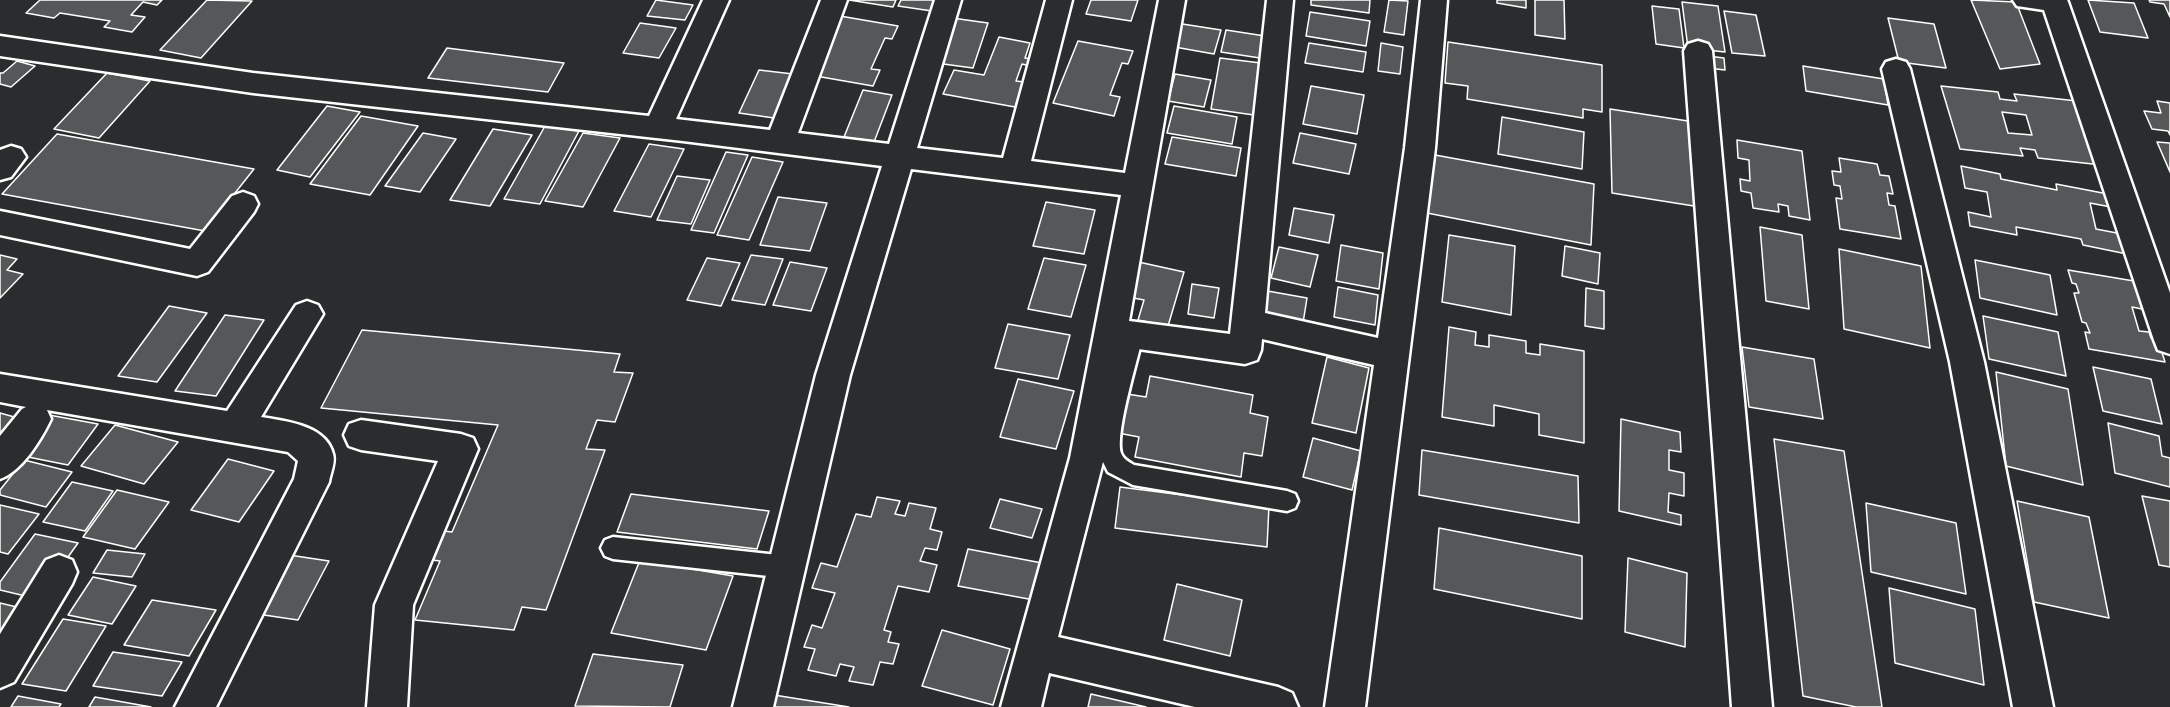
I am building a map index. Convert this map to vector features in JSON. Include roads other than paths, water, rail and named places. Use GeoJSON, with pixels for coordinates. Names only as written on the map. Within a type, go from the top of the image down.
{"type":"FeatureCollection","features":[{"type":"Feature","properties":{"kind":"street"},"geometry":{"type":"LineString","coordinates":[[658,127],[716,0]]}},
{"type":"Feature","properties":{"kind":"street"},"geometry":{"type":"LineString","coordinates":[[780,142],[834,0]]}},
{"type":"Feature","properties":{"kind":"street"},"geometry":{"type":"LineString","coordinates":[[753,707],[833,375],[948,0]]}},
{"type":"Feature","properties":{"kind":"street"},"geometry":{"type":"LineString","coordinates":[[1014,171],[1059,0]]}},
{"type":"Feature","properties":{"kind":"street"},"geometry":{"type":"LineString","coordinates":[[1021,707],[1122,334],[1139,186],[1172,0]]}},
{"type":"Feature","properties":{"kind":"street"},"geometry":{"type":"LineString","coordinates":[[1122,334],[1245,350],[1280,0]]}},
{"type":"Feature","properties":{"kind":"street"},"geometry":{"type":"LineString","coordinates":[[1345,707],[1420,148],[1434,0]]}},
{"type":"Feature","properties":{"kind":"street"},"geometry":{"type":"LineString","coordinates":[[2045,1],[2170,340]]}},
{"type":"Feature","properties":{"kind":"street"},"geometry":{"type":"LineString","coordinates":[[0,46],[253,83],[658,127],[1139,186]]}},
{"type":"Feature","properties":{"kind":"street"},"geometry":{"type":"LineString","coordinates":[[1698,51],[1760,705]]}},
{"type":"Feature","properties":{"kind":"street"},"geometry":{"type":"LineString","coordinates":[[1896,69],[1966,362],[2033,707]]}},
{"type":"Feature","properties":{"kind":"street"},"geometry":{"type":"LineString","coordinates":[[0,223],[197,263],[243,204]]}},
{"type":"Feature","properties":{"kind":"street"},"geometry":{"type":"LineString","coordinates":[[236,427],[307,314]]}},
{"type":"Feature","properties":{"kind":"street"},"geometry":{"type":"LineString","coordinates":[[1247,322],[1392,355]]}},
{"type":"Feature","properties":{"kind":"street"},"geometry":{"type":"LineString","coordinates":[[0,388],[297,438],[317,456],[311,482],[195,707]]}},
{"type":"Feature","properties":{"kind":"street"},"geometry":{"type":"LineString","coordinates":[[0,464],[34,419]]}},
{"type":"Feature","properties":{"kind":"street"},"geometry":{"type":"LineString","coordinates":[[362,435],[461,449],[394,605],[387,707]]}},
{"type":"Feature","properties":{"kind":"street"},"geometry":{"type":"LineString","coordinates":[[0,669],[59,572]]}},
{"type":"Feature","properties":{"kind":"street"},"geometry":{"type":"LineString","coordinates":[[1036,651],[1278,707]]}},
{"type":"Feature","properties":{"kind":"lane"},"geometry":{"type":"LineString","coordinates":[[1122,334],[1109,443],[1115,465],[1133,475],[1287,501]]}},
{"type":"Feature","properties":{"kind":"lane"},"geometry":{"type":"LineString","coordinates":[[613,548],[787,567]]}}]}
